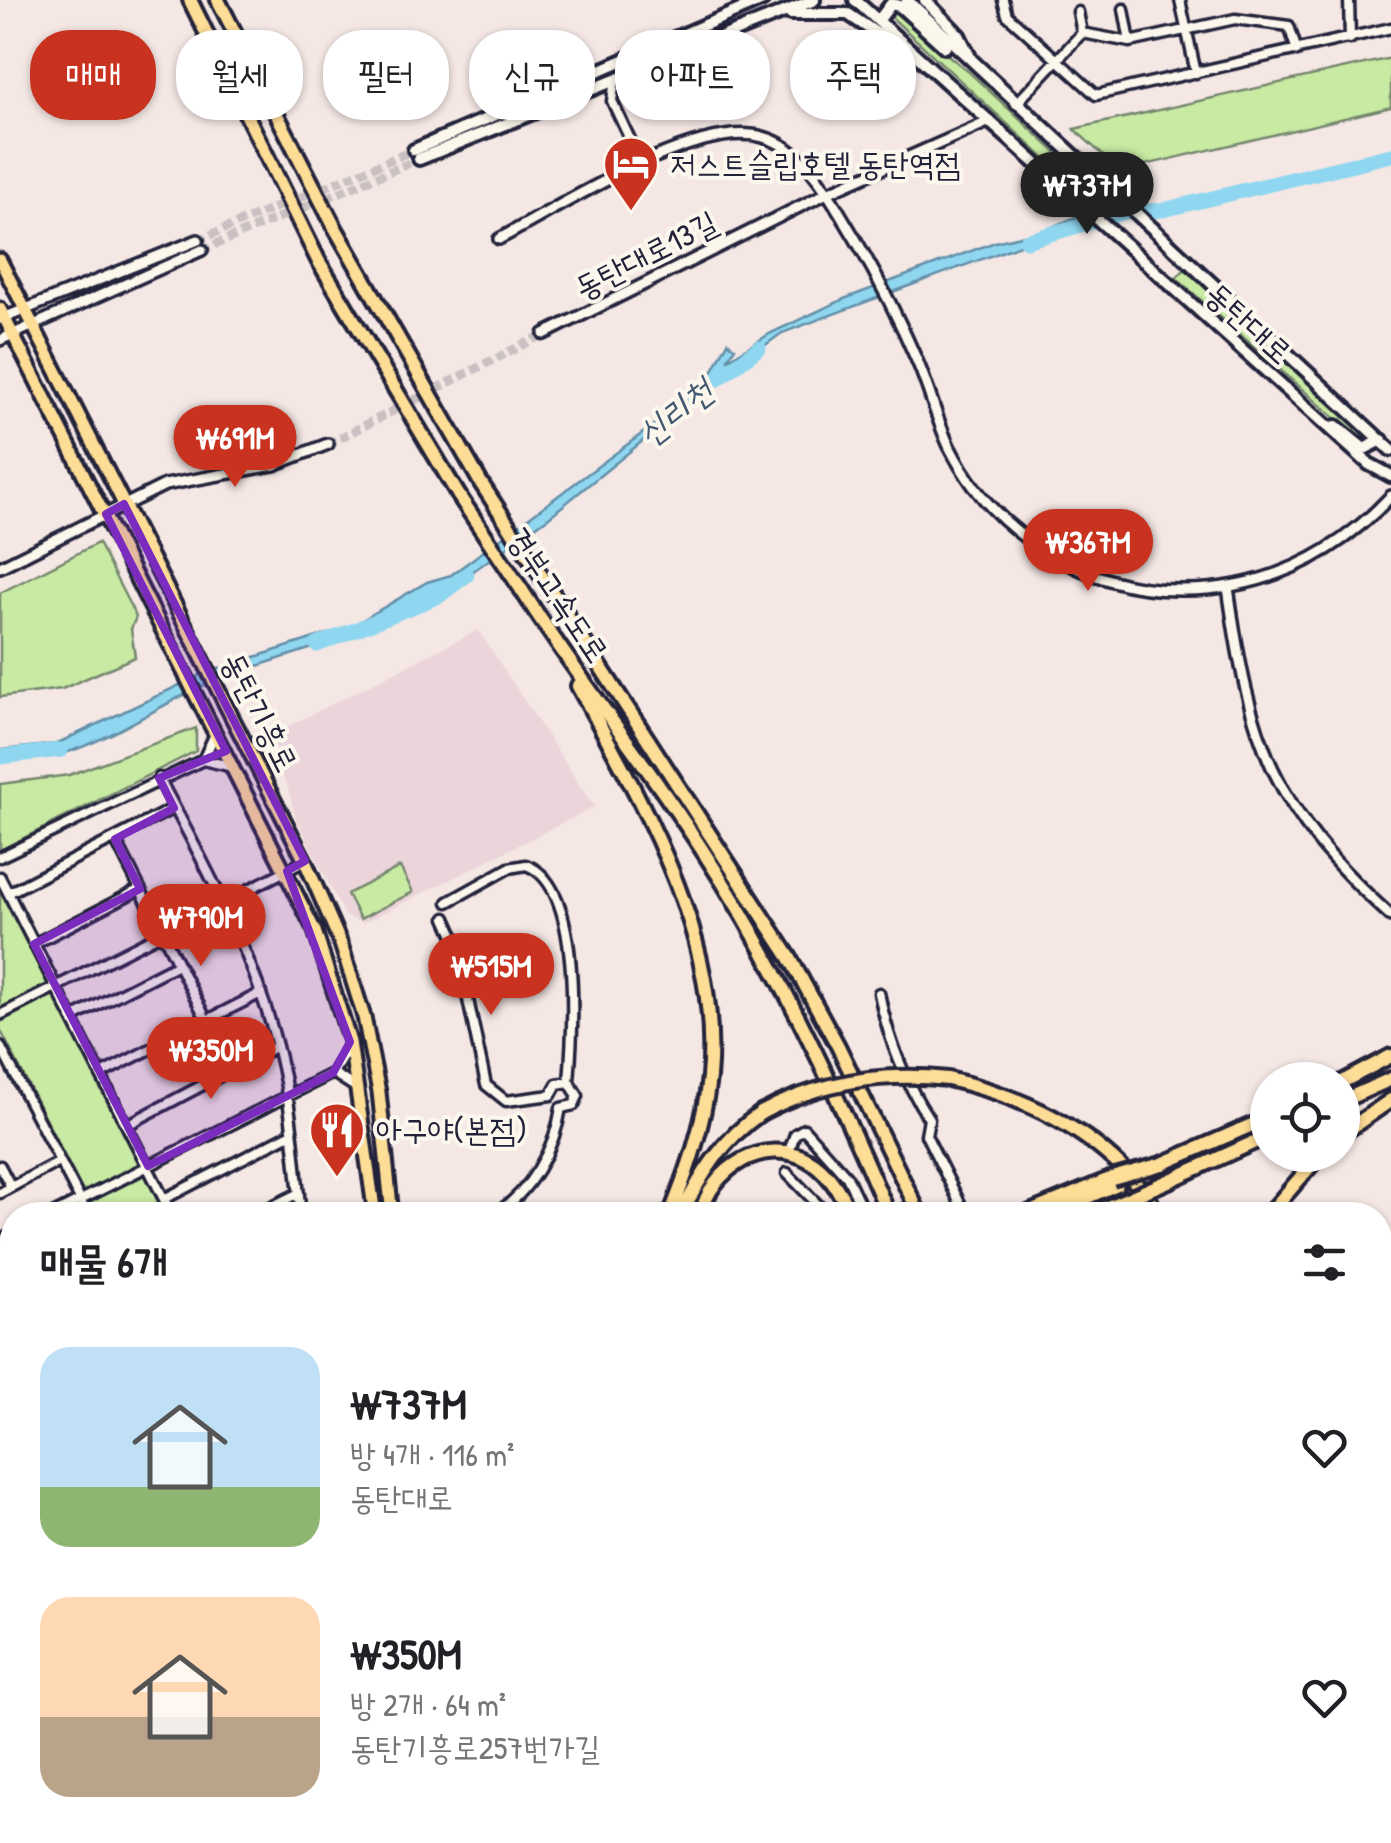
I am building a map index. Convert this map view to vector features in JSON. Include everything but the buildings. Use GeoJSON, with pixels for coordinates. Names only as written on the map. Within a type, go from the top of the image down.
{"type":"FeatureCollection","features":[{"type":"Feature","properties":{"kind":"highway","name":"경부고속도로"},"geometry":{"type":"LineString","coordinates":[[190,0],[318,260],[459,496],[554,642],[664,793],[755,936],[816,1051],[883,1202]]}},
{"type":"Feature","properties":{"kind":"highway","name":"경부고속도로"},"geometry":{"type":"LineString","coordinates":[[218,0],[334,226],[481,483],[538,577],[771,927],[838,1046],[914,1202]]}},
{"type":"Feature","properties":{"kind":"highway"},"geometry":{"type":"LineString","coordinates":[[554,642],[648,820],[703,969],[710,1013],[709,1078],[699,1136],[675,1202]]}},
{"type":"Feature","properties":{"kind":"highway"},"geometry":{"type":"LineString","coordinates":[[1360,1072],[1391,1056]]}},
{"type":"Feature","properties":{"kind":"highway"},"geometry":{"type":"LineString","coordinates":[[688,1202],[728,1139],[761,1113],[798,1094],[866,1078],[908,1075],[948,1079],[1027,1102],[1072,1126],[1117,1161],[1149,1202]]}},
{"type":"Feature","properties":{"kind":"highway"},"geometry":{"type":"LineString","coordinates":[[1360,1093],[1391,1079]]}},
{"type":"Feature","properties":{"kind":"highway"},"geometry":{"type":"LineString","coordinates":[[1360,1122],[1391,1100]]}},
{"type":"Feature","properties":{"kind":"highway"},"geometry":{"type":"LineString","coordinates":[[1058,1202],[1162,1164],[1250,1126]]}},
{"type":"Feature","properties":{"kind":"highway"},"geometry":{"type":"LineString","coordinates":[[1120,1202],[1250,1144]]}},
{"type":"Feature","properties":{"kind":"highway"},"geometry":{"type":"LineString","coordinates":[[705,1202],[708,1192],[735,1163],[777,1152],[807,1159],[825,1174],[843,1202]]}},
{"type":"Feature","properties":{"kind":"highway"},"geometry":{"type":"LineString","coordinates":[[1279,1202],[1305,1172]]}},
{"type":"Feature","properties":{"kind":"highway"},"geometry":{"type":"LineString","coordinates":[[1073,1202],[1114,1181]]}},
{"type":"Feature","properties":{"kind":"main road"},"geometry":{"type":"LineString","coordinates":[[737,30],[814,0]]}},
{"type":"Feature","properties":{"kind":"main road","name":"동탄대로"},"geometry":{"type":"LineString","coordinates":[[856,0],[1369,464],[1391,476]]}},
{"type":"Feature","properties":{"kind":"main road","name":"동탄대로"},"geometry":{"type":"LineString","coordinates":[[907,0],[1387,445]]}},
{"type":"Feature","properties":{"kind":"main road"},"geometry":{"type":"LineString","coordinates":[[924,0],[959,35],[975,67]]}},
{"type":"Feature","properties":{"kind":"main road"},"geometry":{"type":"LineString","coordinates":[[694,30],[756,2]]}},
{"type":"Feature","properties":{"kind":"main road"},"geometry":{"type":"LineString","coordinates":[[878,21],[891,4],[900,6],[975,67]]}},
{"type":"Feature","properties":{"kind":"main road"},"geometry":{"type":"LineString","coordinates":[[769,17],[824,11],[848,14],[949,84]]}},
{"type":"Feature","properties":{"kind":"main road"},"geometry":{"type":"LineString","coordinates":[[615,65],[416,155],[615,80]]}},
{"type":"Feature","properties":{"kind":"main road","name":"동탄기흥로"},"geometry":{"type":"LineString","coordinates":[[0,260],[306,862],[341,944],[364,1016],[379,1092],[391,1202]]}},
{"type":"Feature","properties":{"kind":"main road","name":"동탄기흥로"},"geometry":{"type":"LineString","coordinates":[[2,316],[180,658],[287,871],[326,959],[360,1090],[373,1202]]}},
{"type":"Feature","properties":{"kind":"main road"},"geometry":{"type":"LineString","coordinates":[[1325,424],[1336,426],[1364,449],[1387,445]]}},
{"type":"Feature","properties":{"kind":"street"},"geometry":{"type":"LineString","coordinates":[[1003,0],[1007,15],[1096,96],[1391,28]]}},
{"type":"Feature","properties":{"kind":"street"},"geometry":{"type":"LineString","coordinates":[[1180,0],[1196,73]]}},
{"type":"Feature","properties":{"kind":"street"},"geometry":{"type":"LineString","coordinates":[[1349,0],[1350,39]]}},
{"type":"Feature","properties":{"kind":"street"},"geometry":{"type":"LineString","coordinates":[[1124,10],[1130,42]]}},
{"type":"Feature","properties":{"kind":"street"},"geometry":{"type":"LineString","coordinates":[[1078,12],[1082,33]]}},
{"type":"Feature","properties":{"kind":"street"},"geometry":{"type":"LineString","coordinates":[[1082,33],[1130,42],[1235,19],[1283,23],[1292,30],[1297,51]]}},
{"type":"Feature","properties":{"kind":"street"},"geometry":{"type":"LineString","coordinates":[[1016,104],[1082,33]]}},
{"type":"Feature","properties":{"kind":"street"},"geometry":{"type":"LineString","coordinates":[[621,120],[642,165]]}},
{"type":"Feature","properties":{"kind":"street","name":"동탄대로13길"},"geometry":{"type":"LineString","coordinates":[[544,334],[828,193],[990,121]]}},
{"type":"Feature","properties":{"kind":"street"},"geometry":{"type":"LineString","coordinates":[[499,239],[642,165],[717,134],[750,134],[794,152],[828,193],[860,245],[907,339],[959,464],[982,496],[1031,542],[1068,565],[1121,584],[1171,591],[1228,588],[1290,570],[1326,552],[1391,496]]}},
{"type":"Feature","properties":{"kind":"street"},"geometry":{"type":"LineString","coordinates":[[0,340],[200,245],[2,316]]}},
{"type":"Feature","properties":{"kind":"street"},"geometry":{"type":"LineString","coordinates":[[0,568],[178,480],[274,465],[328,444]]}},
{"type":"Feature","properties":{"kind":"street"},"geometry":{"type":"LineString","coordinates":[[1228,588],[1241,681],[1270,768],[1327,856],[1391,916]]}},
{"type":"Feature","properties":{"kind":"street"},"geometry":{"type":"LineString","coordinates":[[203,760],[213,724]]}},
{"type":"Feature","properties":{"kind":"street"},"geometry":{"type":"LineString","coordinates":[[0,858],[203,760],[222,761],[236,770]]}},
{"type":"Feature","properties":{"kind":"street"},"geometry":{"type":"LineString","coordinates":[[159,778],[224,902],[262,992],[288,1096],[299,1202]]}},
{"type":"Feature","properties":{"kind":"street"},"geometry":{"type":"LineString","coordinates":[[8,893],[174,808]]}},
{"type":"Feature","properties":{"kind":"street"},"geometry":{"type":"LineString","coordinates":[[114,838],[206,1020]]}},
{"type":"Feature","properties":{"kind":"street"},"geometry":{"type":"LineString","coordinates":[[0,1016],[306,862]]}},
{"type":"Feature","properties":{"kind":"street"},"geometry":{"type":"LineString","coordinates":[[448,902],[509,868],[526,865],[548,879],[564,930],[575,1006],[569,1082],[578,1096],[570,1107],[561,1108]]}},
{"type":"Feature","properties":{"kind":"street"},"geometry":{"type":"LineString","coordinates":[[0,877],[166,1202]]}},
{"type":"Feature","properties":{"kind":"street"},"geometry":{"type":"LineString","coordinates":[[34,944],[140,888]]}},
{"type":"Feature","properties":{"kind":"street"},"geometry":{"type":"LineString","coordinates":[[446,918],[455,938],[486,1085],[506,1101],[551,1095]]}},
{"type":"Feature","properties":{"kind":"street"},"geometry":{"type":"LineString","coordinates":[[72,1018],[178,964]]}},
{"type":"Feature","properties":{"kind":"street"},"geometry":{"type":"LineString","coordinates":[[101,1074],[262,992]]}},
{"type":"Feature","properties":{"kind":"street"},"geometry":{"type":"LineString","coordinates":[[879,993],[885,1026],[916,1100],[928,1118],[926,1135],[960,1202]]}},
{"type":"Feature","properties":{"kind":"street"},"geometry":{"type":"LineString","coordinates":[[77,1202],[333,1073],[350,1042]]}},
{"type":"Feature","properties":{"kind":"street"},"geometry":{"type":"LineString","coordinates":[[0,1046],[81,1200]]}},
{"type":"Feature","properties":{"kind":"street"},"geometry":{"type":"LineString","coordinates":[[127,1124],[277,1046]]}},
{"type":"Feature","properties":{"kind":"street"},"geometry":{"type":"LineString","coordinates":[[333,1073],[360,1090]]}},
{"type":"Feature","properties":{"kind":"street"},"geometry":{"type":"LineString","coordinates":[[551,1095],[557,1084],[569,1082]]}},
{"type":"Feature","properties":{"kind":"street"},"geometry":{"type":"LineString","coordinates":[[507,1202],[536,1173],[557,1135],[561,1108],[551,1095]]}},
{"type":"Feature","properties":{"kind":"street"},"geometry":{"type":"LineString","coordinates":[[789,1151],[794,1134],[804,1129],[847,1177],[859,1202]]}},
{"type":"Feature","properties":{"kind":"street"},"geometry":{"type":"LineString","coordinates":[[164,1199],[292,1133]]}},
{"type":"Feature","properties":{"kind":"street"},"geometry":{"type":"LineString","coordinates":[[0,1193],[60,1161]]}},
{"type":"Feature","properties":{"kind":"street"},"geometry":{"type":"LineString","coordinates":[[0,1166],[11,1188]]}},
{"type":"Feature","properties":{"kind":"street"},"geometry":{"type":"LineString","coordinates":[[787,1172],[816,1202]]}},
{"type":"Feature","properties":{"kind":"street"},"geometry":{"type":"LineString","coordinates":[[280,1202],[298,1193]]}},
{"type":"Feature","properties":{"kind":"highlighted area"},"geometry":{"type":"Polygon","coordinates":[[[124,504],[305,861],[287,871],[350,1042],[333,1073],[148,1166],[34,944],[140,889],[115,839],[174,808],[159,778],[226,751],[106,514],[124,504]]]}},
{"type":"Feature","properties":{"kind":"shaded area"},"geometry":{"type":"Polygon","coordinates":[[[478,630],[594,807],[363,923],[345,916],[296,818],[287,785],[261,740],[478,630]]]}},
{"type":"Feature","properties":{"kind":"green space"},"geometry":{"type":"Polygon","coordinates":[[[895,13],[969,72],[1061,157],[1058,165],[1053,166],[916,40],[916,30],[905,30],[889,15],[895,13]]]}},
{"type":"Feature","properties":{"kind":"green space"},"geometry":{"type":"Polygon","coordinates":[[[1391,58],[1391,107],[1120,171],[1074,129],[1391,58]]]}},
{"type":"Feature","properties":{"kind":"green space"},"geometry":{"type":"Polygon","coordinates":[[[1185,269],[1376,441],[1362,442],[1176,278],[1185,269]]]}},
{"type":"Feature","properties":{"kind":"green space"},"geometry":{"type":"Polygon","coordinates":[[[98,543],[136,617],[131,629],[135,657],[62,689],[0,697],[0,593],[98,543]]]}},
{"type":"Feature","properties":{"kind":"green space"},"geometry":{"type":"Polygon","coordinates":[[[196,728],[196,751],[0,850],[0,784],[69,775],[196,728]]]}},
{"type":"Feature","properties":{"kind":"green space"},"geometry":{"type":"Polygon","coordinates":[[[400,867],[413,892],[360,919],[347,894],[400,867]]]}},
{"type":"Feature","properties":{"kind":"green space"},"geometry":{"type":"Polygon","coordinates":[[[0,887],[159,1202],[87,1202],[0,1029],[0,887]]]}},
{"type":"Feature","properties":{"kind":"water"},"geometry":{"type":"Polygon","coordinates":[[[1104,205],[1109,212],[782,333],[549,517],[451,587],[337,640],[208,682],[202,678],[205,685],[80,748],[57,755],[0,761],[0,750],[56,744],[205,673],[352,626],[427,582],[451,575],[655,424],[710,376],[728,342],[735,348],[727,360],[771,333],[844,299],[995,242],[1045,230],[1104,205]]]}},
{"type":"Feature","properties":{"kind":"waterway","name":"신리천"},"geometry":{"type":"LineString","coordinates":[[1026,241],[1125,212],[1163,210],[1391,155]]}},
{"type":"Feature","properties":{"kind":"waterway","name":"신리천"},"geometry":{"type":"LineString","coordinates":[[718,379],[759,348]]}},
{"type":"Feature","properties":{"kind":"waterway","name":"신리천"},"geometry":{"type":"LineString","coordinates":[[317,645],[439,596],[467,575]]}},
{"type":"Feature","properties":{"kind":"waterway","name":"신리천"},"geometry":{"type":"LineString","coordinates":[[0,757],[61,750]]}},
{"type":"Feature","properties":{"kind":"tunnel"},"geometry":{"type":"LineString","coordinates":[[198,240],[414,150]]}},
{"type":"Feature","properties":{"kind":"tunnel"},"geometry":{"type":"LineString","coordinates":[[202,250],[419,159]]}},
{"type":"Feature","properties":{"kind":"tunnel"},"geometry":{"type":"LineString","coordinates":[[328,444],[544,334]]}},
{"type":"Feature","properties":{"kind":"place","name":"저스트슬립호텔 동탄역점"},"geometry":{"type":"Point","coordinates":[631,213]}},
{"type":"Feature","properties":{"kind":"place","name":"아구야(본점)"},"geometry":{"type":"Point","coordinates":[337,1179]}}]}
